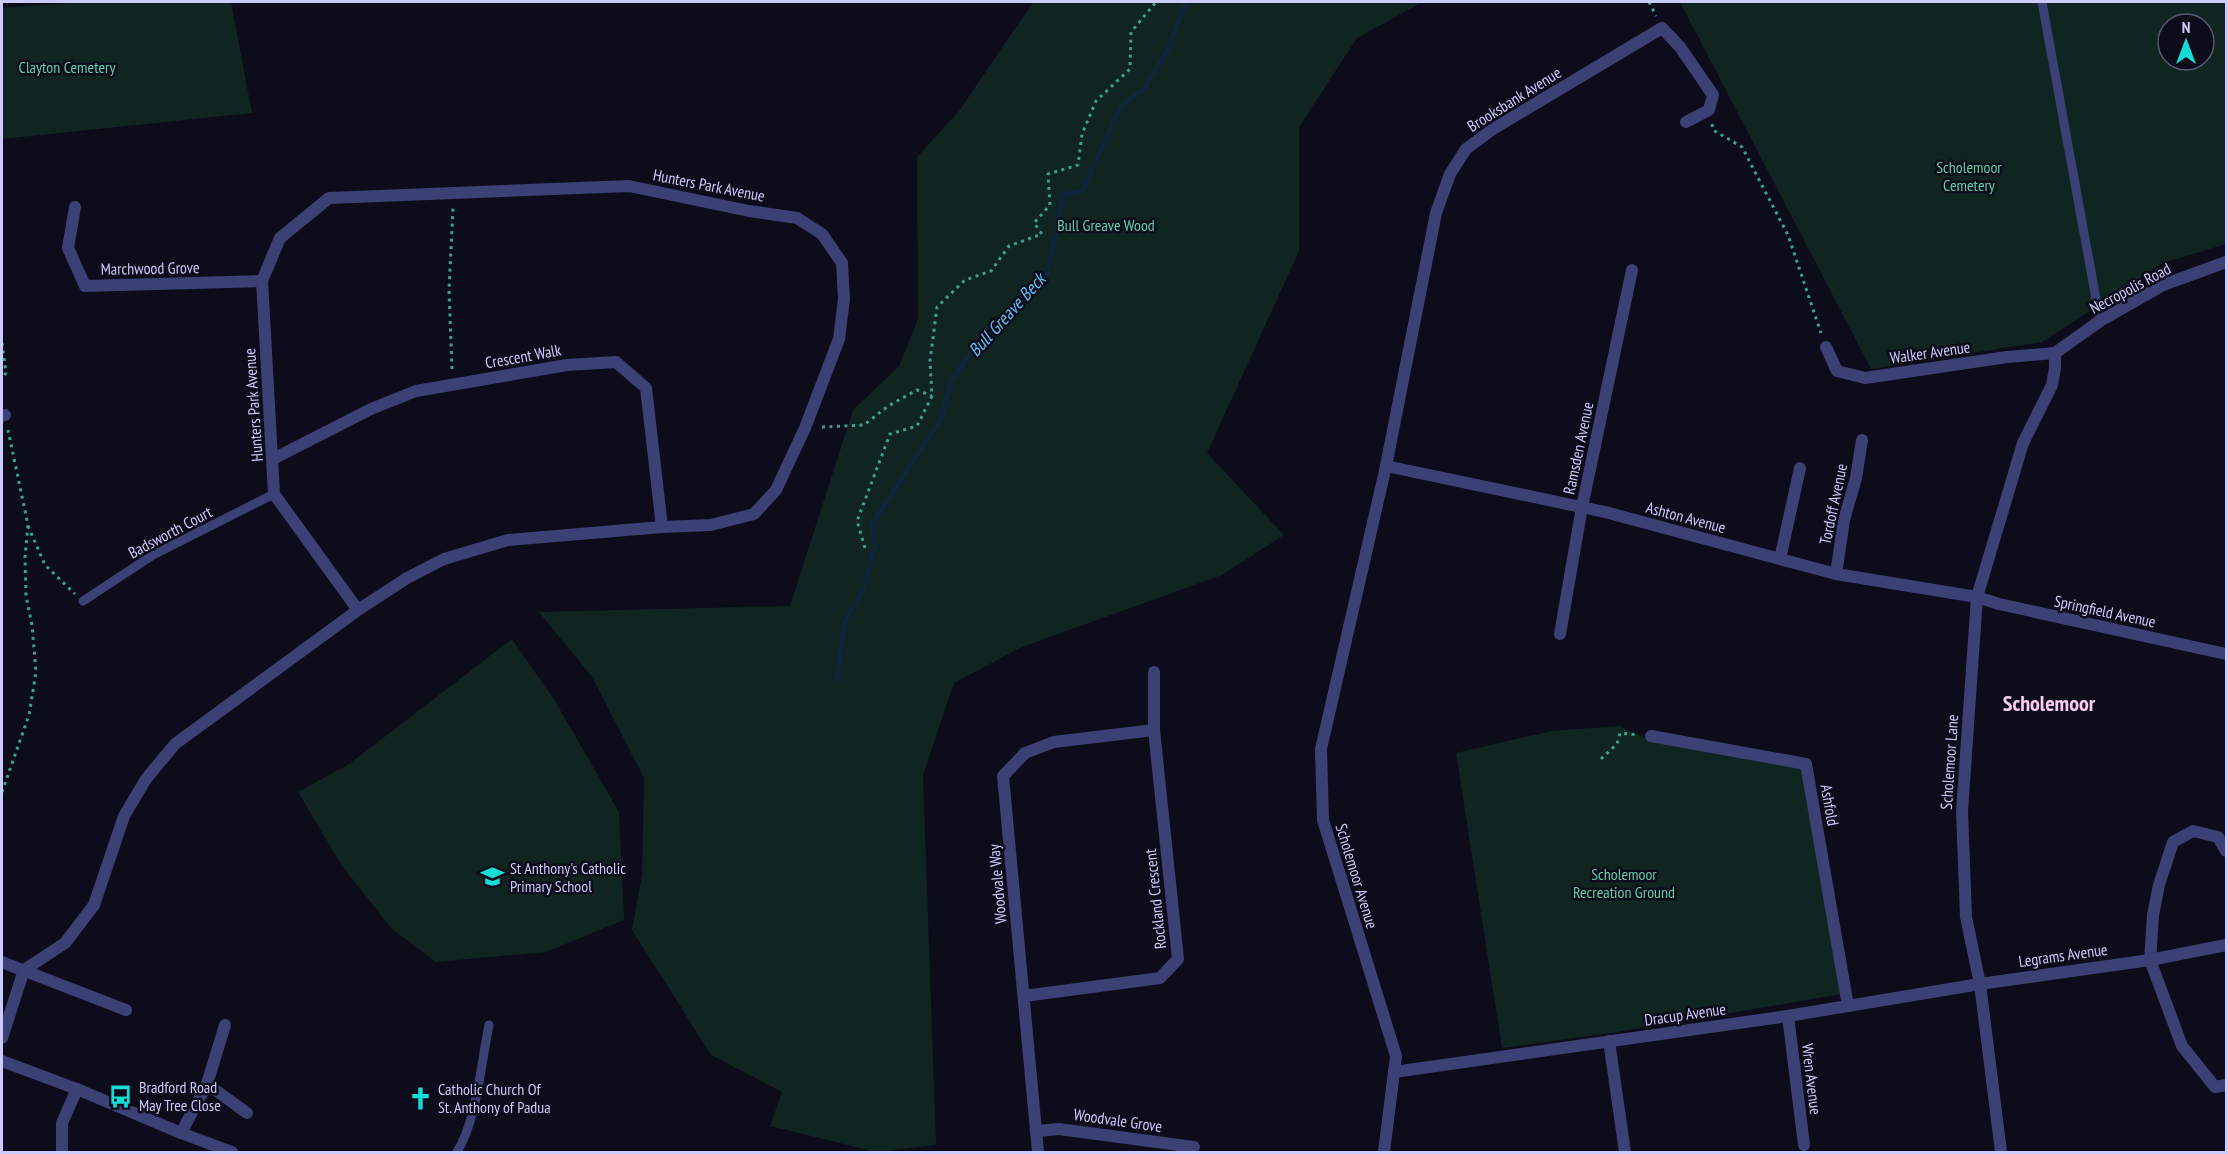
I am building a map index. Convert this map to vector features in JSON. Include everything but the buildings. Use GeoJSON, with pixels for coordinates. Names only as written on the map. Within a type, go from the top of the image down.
{"type":"FeatureCollection","features":[{"type":"Feature","properties":{"kind":"street","name":"Brooksbank Avenue"},"geometry":{"type":"LineString","coordinates":[[1386,466],[1436,213],[1450,174],[1466,149],[1493,129],[1662,28],[1680,47],[1713,95],[1709,110]]}},
{"type":"Feature","properties":{"kind":"street"},"geometry":{"type":"LineString","coordinates":[[1686,122],[1709,110]]}},
{"type":"Feature","properties":{"kind":"street","name":"Hunters Park Avenue"},"geometry":{"type":"LineString","coordinates":[[24,970],[65,943],[94,905],[124,816],[146,779],[175,744],[358,610],[407,578],[444,559],[508,540],[662,526],[711,525],[754,514],[776,490],[805,428],[839,339],[844,299],[842,263],[822,234],[797,218],[749,211],[629,186],[453,191],[328,198],[280,238],[262,281],[274,494]]}},
{"type":"Feature","properties":{"kind":"street","name":"Marchwood Grove"},"geometry":{"type":"LineString","coordinates":[[75,207],[68,248],[85,286],[262,281]]}},
{"type":"Feature","properties":{"kind":"street","name":"Necropolis Road"},"geometry":{"type":"LineString","coordinates":[[2055,353],[2100,321],[2163,285],[2226,262]]}},
{"type":"Feature","properties":{"kind":"street","name":"Ramsden Avenue"},"geometry":{"type":"LineString","coordinates":[[1560,634],[1582,507],[1632,270]]}},
{"type":"Feature","properties":{"kind":"street","name":"Walker Avenue"},"geometry":{"type":"LineString","coordinates":[[1826,347],[1837,371],[1865,378],[2007,357],[2055,353]]}},
{"type":"Feature","properties":{"kind":"street","name":"Scholemoor Lane"},"geometry":{"type":"LineString","coordinates":[[2001,1152],[1980,984],[1966,917],[1962,811],[1977,597],[2023,443],[2052,385],[2055,353]]}},
{"type":"Feature","properties":{"kind":"street","name":"Crescent Walk"},"geometry":{"type":"LineString","coordinates":[[273,459],[371,409],[416,391],[567,365],[616,362],[646,388],[662,526]]}},
{"type":"Feature","properties":{"kind":"street","name":"Tordoff Avenue"},"geometry":{"type":"LineString","coordinates":[[1836,574],[1844,520],[1856,478],[1862,440]]}},
{"type":"Feature","properties":{"kind":"street","name":"Ashton Avenue"},"geometry":{"type":"LineString","coordinates":[[1386,466],[1582,507],[1836,574],[1977,597]]}},
{"type":"Feature","properties":{"kind":"street","name":"Scholemoor Avenue"},"geometry":{"type":"LineString","coordinates":[[1384,1152],[1396,1056],[1323,820],[1321,749],[1386,466]]}},
{"type":"Feature","properties":{"kind":"street"},"geometry":{"type":"LineString","coordinates":[[1780,559],[1800,468]]}},
{"type":"Feature","properties":{"kind":"street"},"geometry":{"type":"LineString","coordinates":[[274,494],[358,610]]}},
{"type":"Feature","properties":{"kind":"street","name":"Springfield Avenue"},"geometry":{"type":"LineString","coordinates":[[1977,597],[1999,604],[2226,654]]}},
{"type":"Feature","properties":{"kind":"street","name":"Rockland Crescent"},"geometry":{"type":"LineString","coordinates":[[1024,996],[1160,978],[1178,959],[1154,730],[1154,672]]}},
{"type":"Feature","properties":{"kind":"street","name":"Woodvale Way"},"geometry":{"type":"LineString","coordinates":[[1038,1152],[1038,1131],[1003,776],[1024,753],[1054,742],[1154,730]]}},
{"type":"Feature","properties":{"kind":"street","name":"Ashfold"},"geometry":{"type":"LineString","coordinates":[[1651,736],[1806,764],[1848,1006]]}},
{"type":"Feature","properties":{"kind":"street"},"geometry":{"type":"LineString","coordinates":[[2226,851],[2218,837],[2193,831],[2173,842],[2159,885],[2153,915],[2150,960],[2182,1047],[2215,1087],[2226,1085]]}},
{"type":"Feature","properties":{"kind":"street","name":"Legrams Avenue"},"geometry":{"type":"LineString","coordinates":[[1980,984],[2150,960],[2226,945]]}},
{"type":"Feature","properties":{"kind":"street"},"geometry":{"type":"LineString","coordinates":[[2,962],[126,1010]]}},
{"type":"Feature","properties":{"kind":"street"},"geometry":{"type":"LineString","coordinates":[[2,1038],[24,970]]}},
{"type":"Feature","properties":{"kind":"street","name":"Dracup Avenue"},"geometry":{"type":"LineString","coordinates":[[1394,1072],[1788,1016],[1980,984]]}},
{"type":"Feature","properties":{"kind":"street","name":"Wren Avenue"},"geometry":{"type":"LineString","coordinates":[[1788,1016],[1804,1145]]}},
{"type":"Feature","properties":{"kind":"street"},"geometry":{"type":"LineString","coordinates":[[181,1133],[207,1084],[225,1025]]}},
{"type":"Feature","properties":{"kind":"street"},"geometry":{"type":"LineString","coordinates":[[1609,1041],[1625,1152]]}},
{"type":"Feature","properties":{"kind":"street"},"geometry":{"type":"LineString","coordinates":[[2,1061],[232,1152]]}},
{"type":"Feature","properties":{"kind":"street"},"geometry":{"type":"LineString","coordinates":[[207,1084],[247,1113]]}},
{"type":"Feature","properties":{"kind":"street"},"geometry":{"type":"LineString","coordinates":[[62,1152],[62,1123],[77,1089]]}},
{"type":"Feature","properties":{"kind":"street","name":"Woodvale Grove"},"geometry":{"type":"LineString","coordinates":[[1038,1131],[1059,1128],[1194,1147]]}},
{"type":"Feature","properties":{"kind":"lane"},"geometry":{"type":"LineString","coordinates":[[2042,2],[2100,321]]}},
{"type":"Feature","properties":{"kind":"lane","name":"Badsworth Court"},"geometry":{"type":"LineString","coordinates":[[82,601],[153,555],[274,494]]}},
{"type":"Feature","properties":{"kind":"lane"},"geometry":{"type":"LineString","coordinates":[[457,1152],[463,1143],[471,1119],[489,1025]]}},
{"type":"Feature","properties":{"kind":"path"},"geometry":{"type":"LineString","coordinates":[[865,548],[857,521],[890,434],[917,426],[932,396],[930,361],[937,307],[965,280],[991,271],[1009,246],[1042,234],[1034,223],[1050,205],[1048,174],[1078,165],[1083,134],[1096,101],[1130,69],[1131,32],[1156,2]]}},
{"type":"Feature","properties":{"kind":"path"},"geometry":{"type":"LineString","coordinates":[[1709,110],[1713,130],[1742,147],[1779,218],[1798,260],[1826,347]]}},
{"type":"Feature","properties":{"kind":"path"},"geometry":{"type":"LineString","coordinates":[[452,386],[449,290],[453,191]]}},
{"type":"Feature","properties":{"kind":"path"},"geometry":{"type":"LineString","coordinates":[[2,344],[6,373],[2,378]]}},
{"type":"Feature","properties":{"kind":"path"},"geometry":{"type":"LineString","coordinates":[[805,428],[864,425],[888,406],[917,390],[932,396]]}},
{"type":"Feature","properties":{"kind":"path"},"geometry":{"type":"LineString","coordinates":[[3,416],[28,525],[45,565],[82,601]]}},
{"type":"Feature","properties":{"kind":"path"},"geometry":{"type":"LineString","coordinates":[[2,792],[29,715],[36,672],[32,625],[26,596],[25,557],[28,525]]}},
{"type":"Feature","properties":{"kind":"path"},"geometry":{"type":"LineString","coordinates":[[1601,759],[1617,744],[1620,733],[1651,736]]}},
{"type":"Feature","properties":{"kind":"green space","name":"Clayton Cemetery"},"geometry":{"type":"Polygon","coordinates":[[[81,2],[231,2],[252,113],[2,139],[2,8],[81,2]]]}},
{"type":"Feature","properties":{"kind":"green space","name":"Bull Greave Wood"},"geometry":{"type":"Polygon","coordinates":[[[1033,2],[1423,2],[1357,38],[1299,127],[1299,251],[1207,453],[1284,535],[1222,575],[1022,647],[954,683],[923,775],[936,1145],[876,1152],[770,1126],[782,1092],[711,1055],[632,930],[642,875],[644,778],[592,677],[539,612],[790,606],[853,410],[899,366],[918,319],[917,157],[959,111],[1033,2]]]}},
{"type":"Feature","properties":{"kind":"green space","name":"Scholemoor Cemetery"},"geometry":{"type":"Polygon","coordinates":[[[1680,2],[2226,2],[2226,244],[2163,263],[2042,342],[1871,369],[1680,2]]]}},
{"type":"Feature","properties":{"kind":"green space"},"geometry":{"type":"Polygon","coordinates":[[[512,639],[555,701],[619,812],[624,920],[546,952],[436,962],[392,929],[342,866],[298,792],[349,764],[512,639]]]}},
{"type":"Feature","properties":{"kind":"green space","name":"Scholemoor Recreation Ground"},"geometry":{"type":"Polygon","coordinates":[[[1619,726],[1648,739],[1804,769],[1842,994],[1611,1033],[1502,1048],[1456,753],[1551,731],[1619,726]]]}},
{"type":"Feature","properties":{"kind":"waterway","name":"Bull Greave Beck"},"geometry":{"type":"LineString","coordinates":[[837,679],[845,621],[864,588],[875,546],[872,524],[941,419],[951,382],[980,339],[1048,272],[1063,195],[1082,191],[1121,106],[1144,89],[1168,49],[1186,2]]}},
{"type":"Feature","properties":{"kind":"place","name":"St Anthony's Catholic Primary School"},"geometry":{"type":"Point","coordinates":[492,877]}},
{"type":"Feature","properties":{"kind":"place","name":"Bradford Road May Tree Close"},"geometry":{"type":"Point","coordinates":[121,1096]}},
{"type":"Feature","properties":{"kind":"place","name":"Catholic Church Of St. Anthony of Padua"},"geometry":{"type":"Point","coordinates":[420,1098]}},
{"type":"Feature","properties":{"kind":"district","name":"Scholemoor"},"geometry":{"type":"Point","coordinates":[2049,703]}}]}
